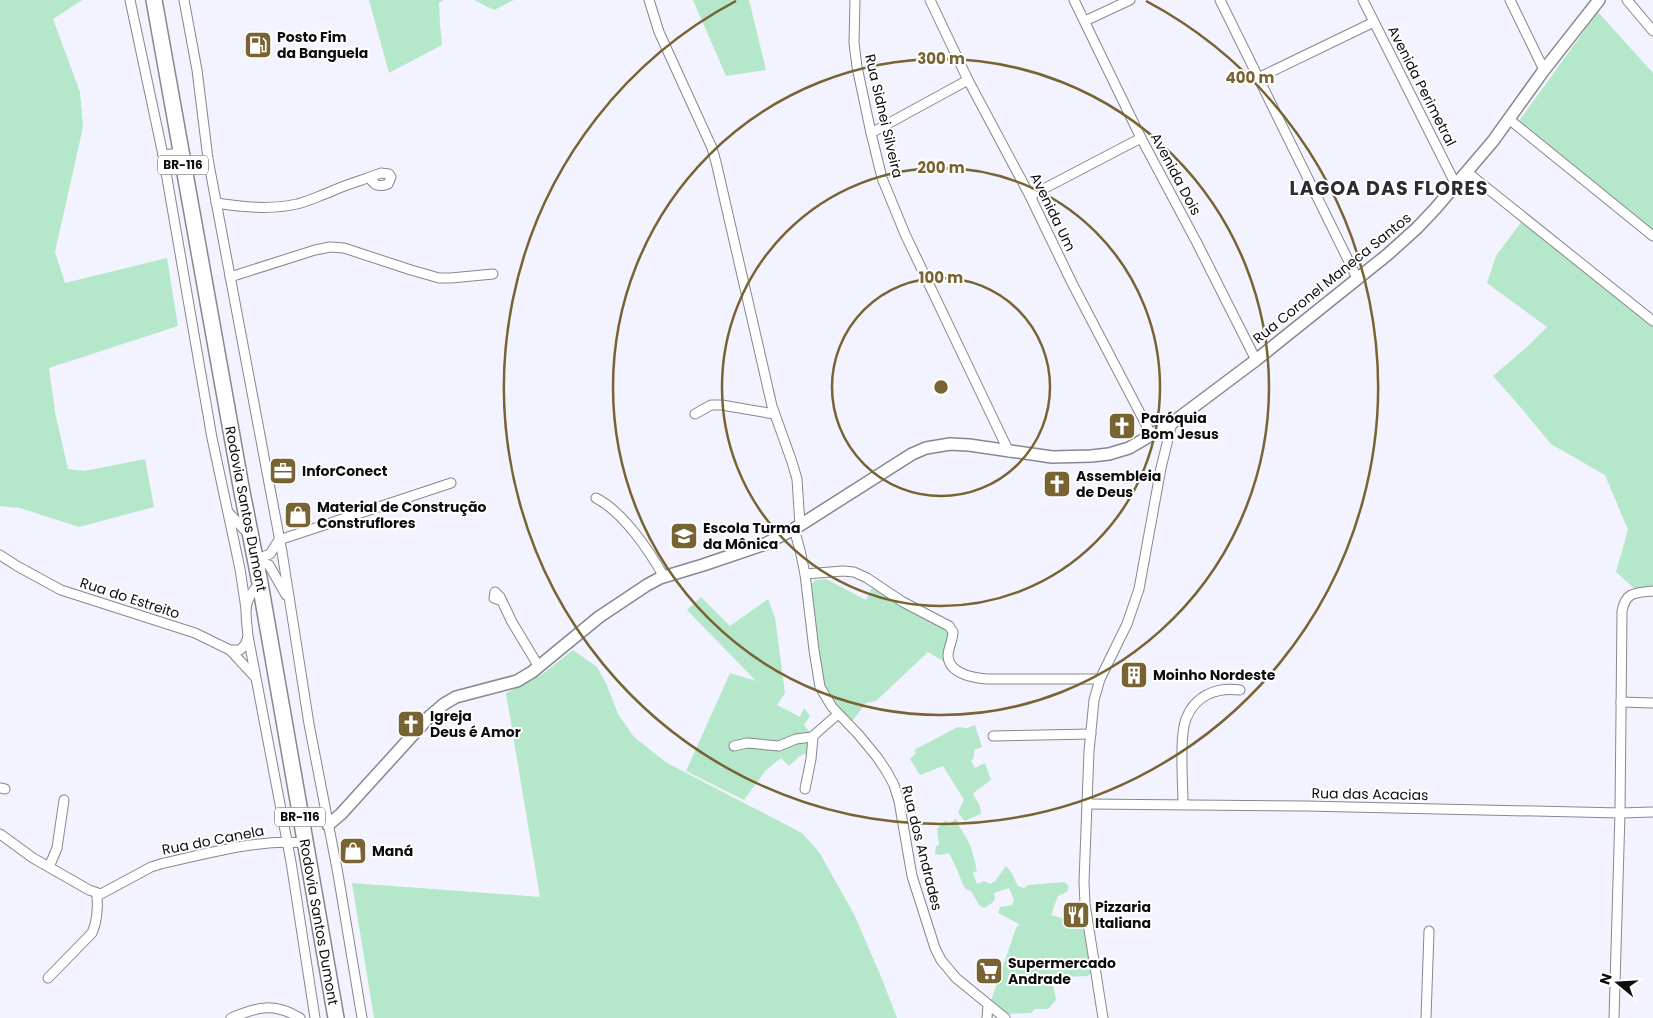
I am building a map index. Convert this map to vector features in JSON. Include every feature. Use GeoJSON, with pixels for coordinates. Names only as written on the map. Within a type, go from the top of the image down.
{"type":"FeatureCollection","features":[{"type":"Feature","properties":{"kind":"highway","name":"Rodovia Santos Dumont"},"geometry":{"type":"LineString","coordinates":[[154,0],[250,537],[260,583],[336,1018]]}},
{"type":"Feature","properties":{"kind":"street"},"geometry":{"type":"LineString","coordinates":[[130,0],[143,67],[156,118],[212,438],[240,569],[248,636],[276,775],[315,1018]]}},
{"type":"Feature","properties":{"kind":"street"},"geometry":{"type":"LineString","coordinates":[[184,0],[197,70],[208,159],[279,540],[309,724],[362,1018]]}},
{"type":"Feature","properties":{"kind":"street","name":"Rua dos Andrades"},"geometry":{"type":"LineString","coordinates":[[649,0],[659,32],[709,142],[716,162],[768,391],[774,414],[797,479],[797,527],[818,676],[825,696],[838,714],[858,734],[876,757],[894,785],[899,801],[912,876],[935,948],[941,960],[956,978],[1005,1018]]}},
{"type":"Feature","properties":{"kind":"street","name":"Rua Sidnei Silveira"},"geometry":{"type":"LineString","coordinates":[[854,0],[854,42],[857,66],[882,178],[905,234],[1009,452]]}},
{"type":"Feature","properties":{"kind":"street","name":"Avenida Um"},"geometry":{"type":"LineString","coordinates":[[930,0],[968,80],[1030,196],[1072,283],[1152,436]]}},
{"type":"Feature","properties":{"kind":"street","name":"Avenida Dois"},"geometry":{"type":"LineString","coordinates":[[1074,0],[1142,138],[1256,360]]}},
{"type":"Feature","properties":{"kind":"street"},"geometry":{"type":"LineString","coordinates":[[1085,21],[1130,0]]}},
{"type":"Feature","properties":{"kind":"street"},"geometry":{"type":"LineString","coordinates":[[1220,0],[1357,278]]}},
{"type":"Feature","properties":{"kind":"street","name":"Avenida Perimetral"},"geometry":{"type":"LineString","coordinates":[[1363,0],[1456,185]]}},
{"type":"Feature","properties":{"kind":"street"},"geometry":{"type":"LineString","coordinates":[[1510,0],[1544,70]]}},
{"type":"Feature","properties":{"kind":"street","name":"Rua Coronel Maneca Santos"},"geometry":{"type":"LineString","coordinates":[[328,824],[340,814],[430,716],[444,704],[456,697],[517,681],[539,667],[571,639],[619,602],[647,585],[664,577],[765,544],[797,527],[912,454],[939,445],[960,444],[1052,457],[1109,454],[1129,448],[1172,424],[1256,360],[1403,242],[1436,209],[1510,120],[1544,70],[1599,0]]}},
{"type":"Feature","properties":{"kind":"street"},"geometry":{"type":"LineString","coordinates":[[1627,0],[1653,31]]}},
{"type":"Feature","properties":{"kind":"street"},"geometry":{"type":"LineString","coordinates":[[1258,78],[1374,22]]}},
{"type":"Feature","properties":{"kind":"street"},"geometry":{"type":"LineString","coordinates":[[871,132],[968,80]]}},
{"type":"Feature","properties":{"kind":"street"},"geometry":{"type":"LineString","coordinates":[[1510,120],[1653,236]]}},
{"type":"Feature","properties":{"kind":"street"},"geometry":{"type":"LineString","coordinates":[[1030,196],[1142,138]]}},
{"type":"Feature","properties":{"kind":"street"},"geometry":{"type":"LineString","coordinates":[[163,155],[181,153]]}},
{"type":"Feature","properties":{"kind":"street"},"geometry":{"type":"LineString","coordinates":[[1467,172],[1653,321]]}},
{"type":"Feature","properties":{"kind":"street"},"geometry":{"type":"LineString","coordinates":[[216,203],[237,207],[287,205],[321,197],[370,178]]}},
{"type":"Feature","properties":{"kind":"street"},"geometry":{"type":"LineString","coordinates":[[230,277],[330,247],[344,248],[439,278],[493,274]]}},
{"type":"Feature","properties":{"kind":"street"},"geometry":{"type":"LineString","coordinates":[[695,414],[711,405],[722,405],[774,414]]}},
{"type":"Feature","properties":{"kind":"street"},"geometry":{"type":"LineString","coordinates":[[1104,1018],[1085,904],[1084,882],[1094,700],[1100,679],[1127,624],[1139,589],[1161,468],[1172,424]]}},
{"type":"Feature","properties":{"kind":"street"},"geometry":{"type":"LineString","coordinates":[[255,560],[270,554],[279,540],[451,483]]}},
{"type":"Feature","properties":{"kind":"street"},"geometry":{"type":"LineString","coordinates":[[596,498],[615,512],[646,548],[664,577]]}},
{"type":"Feature","properties":{"kind":"street"},"geometry":{"type":"LineString","coordinates":[[227,512],[250,537]]}},
{"type":"Feature","properties":{"kind":"street","name":"Rua do Estreito"},"geometry":{"type":"LineString","coordinates":[[0,555],[61,590],[195,633],[230,650]]}},
{"type":"Feature","properties":{"kind":"street"},"geometry":{"type":"LineString","coordinates":[[255,560],[269,565],[289,601]]}},
{"type":"Feature","properties":{"kind":"street"},"geometry":{"type":"LineString","coordinates":[[805,574],[854,572],[867,578],[902,602],[950,626],[953,632],[949,660],[956,669],[969,676],[987,679],[1100,679]]}},
{"type":"Feature","properties":{"kind":"street"},"geometry":{"type":"LineString","coordinates":[[246,609],[249,595],[260,583]]}},
{"type":"Feature","properties":{"kind":"street"},"geometry":{"type":"LineString","coordinates":[[1614,1018],[1620,813],[1622,611],[1624,602],[1629,596],[1635,593],[1653,591]]}},
{"type":"Feature","properties":{"kind":"street"},"geometry":{"type":"LineString","coordinates":[[502,601],[512,622],[539,667]]}},
{"type":"Feature","properties":{"kind":"street"},"geometry":{"type":"LineString","coordinates":[[230,650],[240,650],[245,645],[248,636]]}},
{"type":"Feature","properties":{"kind":"street"},"geometry":{"type":"LineString","coordinates":[[230,650],[255,677]]}},
{"type":"Feature","properties":{"kind":"street"},"geometry":{"type":"LineString","coordinates":[[1183,804],[1182,738],[1186,718],[1191,709],[1208,694],[1218,690],[1240,690]]}},
{"type":"Feature","properties":{"kind":"street"},"geometry":{"type":"LineString","coordinates":[[1621,702],[1653,703]]}},
{"type":"Feature","properties":{"kind":"street"},"geometry":{"type":"LineString","coordinates":[[734,746],[747,743],[779,746],[796,739],[813,737],[838,714]]}},
{"type":"Feature","properties":{"kind":"street"},"geometry":{"type":"LineString","coordinates":[[993,736],[1091,734]]}},
{"type":"Feature","properties":{"kind":"street"},"geometry":{"type":"LineString","coordinates":[[805,789],[813,737]]}},
{"type":"Feature","properties":{"kind":"street"},"geometry":{"type":"LineString","coordinates":[[276,775],[294,782]]}},
{"type":"Feature","properties":{"kind":"street"},"geometry":{"type":"LineString","coordinates":[[49,867],[57,848],[64,800]]}},
{"type":"Feature","properties":{"kind":"street","name":"Rua das Acacias"},"geometry":{"type":"LineString","coordinates":[[1087,804],[1653,812]]}},
{"type":"Feature","properties":{"kind":"street"},"geometry":{"type":"LineString","coordinates":[[0,834],[49,867],[97,894],[96,925],[92,933],[48,978]]}},
{"type":"Feature","properties":{"kind":"street","name":"Rua do Canela"},"geometry":{"type":"LineString","coordinates":[[97,894],[101,894],[151,867],[164,863],[243,846],[287,841],[304,843]]}},
{"type":"Feature","properties":{"kind":"street"},"geometry":{"type":"LineString","coordinates":[[1426,1018],[1429,931]]}},
{"type":"Feature","properties":{"kind":"street"},"geometry":{"type":"LineString","coordinates":[[987,1018],[988,1005]]}},
{"type":"Feature","properties":{"kind":"street"},"geometry":{"type":"LineString","coordinates":[[230,1018],[248,1010],[264,1007],[278,1008],[300,1018]]}},
{"type":"Feature","properties":{"kind":"green space"},"geometry":{"type":"Polygon","coordinates":[[[0,0],[82,0],[53,19],[80,92],[83,127],[55,252],[65,283],[167,258],[178,326],[49,368],[55,412],[68,469],[84,471],[145,459],[154,507],[79,527],[20,508],[0,506],[0,0]]]}},
{"type":"Feature","properties":{"kind":"green space"},"geometry":{"type":"Polygon","coordinates":[[[369,0],[444,0],[439,3],[442,45],[389,73],[369,0]]]}},
{"type":"Feature","properties":{"kind":"green space"},"geometry":{"type":"Polygon","coordinates":[[[474,0],[514,0],[494,10],[474,0]]]}},
{"type":"Feature","properties":{"kind":"green space"},"geometry":{"type":"Polygon","coordinates":[[[693,0],[749,0],[766,70],[726,76],[693,0]]]}},
{"type":"Feature","properties":{"kind":"green space"},"geometry":{"type":"Polygon","coordinates":[[[1598,12],[1653,73],[1653,231],[1519,121],[1598,12]]]}},
{"type":"Feature","properties":{"kind":"green space"},"geometry":{"type":"Polygon","coordinates":[[[1522,221],[1653,325],[1653,589],[1636,590],[1616,572],[1628,530],[1605,475],[1551,444],[1493,376],[1547,327],[1487,283],[1496,256],[1522,221]]]}},
{"type":"Feature","properties":{"kind":"green space"},"geometry":{"type":"Polygon","coordinates":[[[826,579],[866,600],[872,588],[951,633],[943,661],[928,652],[876,701],[866,703],[851,723],[834,703],[822,680],[811,585],[815,580],[826,579]]]}},
{"type":"Feature","properties":{"kind":"green space"},"geometry":{"type":"Polygon","coordinates":[[[701,597],[730,626],[768,599],[775,618],[785,693],[777,705],[800,717],[804,708],[810,716],[804,725],[813,736],[809,752],[800,756],[789,766],[781,758],[766,770],[744,800],[686,771],[730,673],[756,681],[687,610],[701,597]]]}},
{"type":"Feature","properties":{"kind":"green space"},"geometry":{"type":"Polygon","coordinates":[[[573,650],[597,667],[606,683],[618,714],[634,737],[667,763],[802,833],[819,852],[854,914],[897,1018],[374,1018],[352,883],[540,897],[506,693],[544,673],[573,650]]]}},
{"type":"Feature","properties":{"kind":"green space"},"geometry":{"type":"Polygon","coordinates":[[[975,725],[982,747],[974,750],[974,758],[971,761],[975,768],[985,763],[991,780],[973,794],[980,806],[981,814],[964,821],[958,812],[964,800],[943,766],[920,775],[910,759],[916,753],[914,750],[958,727],[967,728],[975,725]]]}},
{"type":"Feature","properties":{"kind":"green space"},"geometry":{"type":"Polygon","coordinates":[[[956,819],[971,849],[977,871],[973,873],[977,884],[984,881],[990,884],[995,881],[1006,866],[1018,886],[1024,888],[1028,885],[1064,882],[1069,886],[1067,892],[1058,896],[1051,915],[1082,924],[1087,940],[1091,972],[1088,976],[1052,979],[1056,1000],[1048,1009],[1035,1009],[1031,1013],[1005,1014],[999,1006],[991,1001],[1019,924],[998,913],[1000,907],[1012,905],[1014,900],[1009,888],[994,893],[995,899],[984,908],[979,905],[971,891],[963,885],[949,853],[935,854],[936,846],[939,845],[937,829],[946,820],[948,824],[956,819]]]}},
{"type":"Feature","properties":{"kind":"place","name":"Posto Fim da Banguela"},"geometry":{"type":"Point","coordinates":[258,45]}},
{"type":"Feature","properties":{"kind":"place","name":"Paróquia Bom Jesus"},"geometry":{"type":"Point","coordinates":[1122,426]}},
{"type":"Feature","properties":{"kind":"place","name":"InforConect"},"geometry":{"type":"Point","coordinates":[283,471]}},
{"type":"Feature","properties":{"kind":"place","name":"Assembleia de Deus"},"geometry":{"type":"Point","coordinates":[1057,484]}},
{"type":"Feature","properties":{"kind":"place","name":"Material de Construção Construflores"},"geometry":{"type":"Point","coordinates":[298,515]}},
{"type":"Feature","properties":{"kind":"place","name":"Escola Turma da Mônica"},"geometry":{"type":"Point","coordinates":[684,536]}},
{"type":"Feature","properties":{"kind":"place","name":"Moinho Nordeste"},"geometry":{"type":"Point","coordinates":[1134,675]}},
{"type":"Feature","properties":{"kind":"place","name":"Igreja Deus é Amor"},"geometry":{"type":"Point","coordinates":[411,724]}},
{"type":"Feature","properties":{"kind":"place","name":"Maná"},"geometry":{"type":"Point","coordinates":[353,851]}},
{"type":"Feature","properties":{"kind":"place","name":"Pizzaria Italiana"},"geometry":{"type":"Point","coordinates":[1076,915]}},
{"type":"Feature","properties":{"kind":"place","name":"Supermercado Andrade"},"geometry":{"type":"Point","coordinates":[989,971]}},
{"type":"Feature","properties":{"kind":"district","name":"LAGOA DAS FLORES"},"geometry":{"type":"Point","coordinates":[1389,188]}}]}
